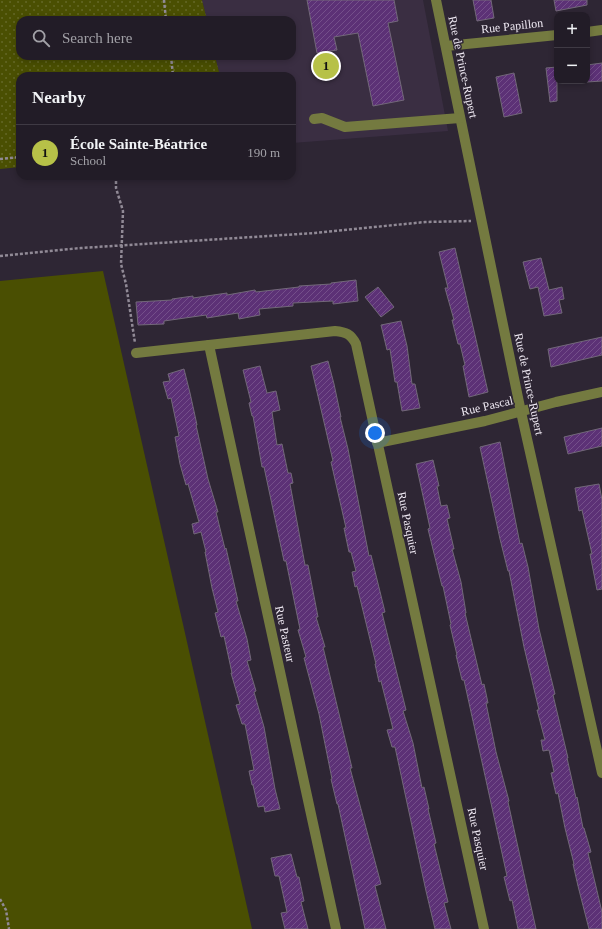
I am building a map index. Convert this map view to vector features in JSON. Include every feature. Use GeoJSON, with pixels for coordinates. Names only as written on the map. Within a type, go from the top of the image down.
{"type":"FeatureCollection","features":[{"type":"Feature","properties":{"kind":"street","name":"Rue de Prince-Rupert"},"geometry":{"type":"LineString","coordinates":[[436,0],[521,412],[602,773]]}},
{"type":"Feature","properties":{"kind":"street"},"geometry":{"type":"LineString","coordinates":[[590,32],[602,30]]}},
{"type":"Feature","properties":{"kind":"street","name":"Rue Papillon"},"geometry":{"type":"LineString","coordinates":[[446,46],[554,35]]}},
{"type":"Feature","properties":{"kind":"street"},"geometry":{"type":"LineString","coordinates":[[314,119],[322,118],[345,127],[460,118]]}},
{"type":"Feature","properties":{"kind":"street","name":"Rue Pasquier"},"geometry":{"type":"LineString","coordinates":[[136,353],[335,331],[344,332],[352,336],[356,344],[484,929]]}},
{"type":"Feature","properties":{"kind":"street","name":"Rue Pasteur"},"geometry":{"type":"LineString","coordinates":[[209,345],[336,929]]}},
{"type":"Feature","properties":{"kind":"street","name":"Rue Pascal"},"geometry":{"type":"LineString","coordinates":[[377,443],[521,412],[556,402],[602,392]]}},
{"type":"Feature","properties":{"kind":"path"},"geometry":{"type":"LineString","coordinates":[[164,0],[166,16]]}},
{"type":"Feature","properties":{"kind":"path"},"geometry":{"type":"LineString","coordinates":[[171,60],[173,72]]}},
{"type":"Feature","properties":{"kind":"path"},"geometry":{"type":"LineString","coordinates":[[0,159],[16,157]]}},
{"type":"Feature","properties":{"kind":"path"},"geometry":{"type":"LineString","coordinates":[[116,180],[116,188],[123,211],[121,264],[126,284],[136,353]]}},
{"type":"Feature","properties":{"kind":"path"},"geometry":{"type":"LineString","coordinates":[[0,256],[121,245],[315,232],[425,222],[481,221]]}},
{"type":"Feature","properties":{"kind":"path"},"geometry":{"type":"LineString","coordinates":[[0,899],[6,910],[9,929]]}},
{"type":"Feature","properties":{"kind":"shaded area"},"geometry":{"type":"Polygon","coordinates":[[[0,0],[202,0],[206,16],[16,16],[16,60],[216,60],[219,72],[16,72],[16,167],[0,169],[0,0]]]}},
{"type":"Feature","properties":{"kind":"shaded area"},"geometry":{"type":"Polygon","coordinates":[[[202,0],[423,0],[448,131],[296,143],[296,72],[219,72],[216,60],[296,60],[296,16],[206,16],[202,0]]]}},
{"type":"Feature","properties":{"kind":"shaded area"},"geometry":{"type":"Polygon","coordinates":[[[103,271],[252,929],[0,929],[0,281],[103,271]]]}},
{"type":"Feature","properties":{"kind":"building"},"geometry":{"type":"Polygon","coordinates":[[[307,0],[394,0],[398,21],[388,23],[404,100],[373,106],[358,33],[334,37],[337,50],[317,53],[307,0]]]}},
{"type":"Feature","properties":{"kind":"building"},"geometry":{"type":"Polygon","coordinates":[[[473,0],[491,0],[494,18],[477,21],[473,0]]]}},
{"type":"Feature","properties":{"kind":"building"},"geometry":{"type":"Polygon","coordinates":[[[554,0],[587,0],[587,5],[556,11],[554,0]]]}},
{"type":"Feature","properties":{"kind":"building"},"geometry":{"type":"Polygon","coordinates":[[[602,63],[602,81],[590,82],[590,65],[602,63]]]}},
{"type":"Feature","properties":{"kind":"building"},"geometry":{"type":"Polygon","coordinates":[[[554,67],[554,84],[557,84],[557,101],[550,102],[546,68],[554,67]]]}},
{"type":"Feature","properties":{"kind":"building"},"geometry":{"type":"Polygon","coordinates":[[[514,73],[522,113],[504,117],[496,77],[514,73]]]}},
{"type":"Feature","properties":{"kind":"building"},"geometry":{"type":"Polygon","coordinates":[[[455,248],[488,392],[469,397],[463,366],[465,365],[452,320],[454,320],[445,288],[448,288],[439,252],[455,248]]]}},
{"type":"Feature","properties":{"kind":"building"},"geometry":{"type":"Polygon","coordinates":[[[541,258],[549,290],[562,287],[564,299],[559,300],[562,313],[544,316],[538,287],[530,289],[523,262],[541,258]]]}},
{"type":"Feature","properties":{"kind":"building"},"geometry":{"type":"Polygon","coordinates":[[[356,280],[358,301],[333,304],[333,301],[293,303],[293,306],[259,309],[260,315],[239,319],[238,313],[207,318],[206,315],[164,321],[164,324],[138,325],[136,302],[172,300],[193,296],[193,298],[227,293],[227,295],[255,290],[256,292],[356,280]]]}},
{"type":"Feature","properties":{"kind":"building"},"geometry":{"type":"Polygon","coordinates":[[[378,287],[394,307],[381,317],[365,297],[378,287]]]}},
{"type":"Feature","properties":{"kind":"building"},"geometry":{"type":"Polygon","coordinates":[[[401,321],[407,346],[412,384],[415,384],[420,408],[402,411],[397,382],[395,382],[390,349],[387,350],[381,325],[401,321]]]}},
{"type":"Feature","properties":{"kind":"building"},"geometry":{"type":"Polygon","coordinates":[[[602,337],[602,355],[551,367],[548,349],[602,337]]]}},
{"type":"Feature","properties":{"kind":"building"},"geometry":{"type":"Polygon","coordinates":[[[328,361],[348,449],[369,556],[371,555],[385,612],[382,613],[406,710],[403,711],[413,743],[422,788],[424,787],[429,809],[436,843],[434,844],[448,902],[444,903],[451,929],[435,929],[395,747],[392,747],[387,730],[393,729],[381,681],[379,682],[357,586],[355,587],[352,572],[356,571],[351,552],[349,552],[344,528],[346,528],[331,462],[333,461],[311,366],[328,361]]]}},
{"type":"Feature","properties":{"kind":"building"},"geometry":{"type":"Polygon","coordinates":[[[260,366],[267,393],[276,391],[280,410],[272,412],[277,445],[282,444],[288,473],[291,473],[293,483],[290,484],[305,565],[308,565],[318,617],[316,617],[325,647],[323,647],[352,768],[350,768],[381,884],[375,886],[386,929],[365,929],[338,804],[331,779],[319,714],[304,658],[306,657],[298,630],[300,629],[286,561],[284,561],[264,467],[262,467],[253,416],[249,403],[251,402],[243,370],[260,366]]]}},
{"type":"Feature","properties":{"kind":"building"},"geometry":{"type":"Polygon","coordinates":[[[184,369],[208,479],[218,512],[216,512],[238,601],[236,601],[247,639],[251,660],[247,661],[256,691],[254,692],[264,727],[280,809],[265,812],[264,806],[258,807],[249,771],[254,770],[245,724],[242,724],[236,705],[240,704],[231,673],[224,636],[221,637],[215,613],[218,612],[206,552],[201,532],[194,534],[192,524],[199,522],[188,484],[186,485],[180,464],[175,437],[179,436],[171,398],[168,399],[163,382],[170,381],[168,374],[184,369]]]}},
{"type":"Feature","properties":{"kind":"building"},"geometry":{"type":"Polygon","coordinates":[[[602,428],[602,446],[568,454],[564,437],[602,428]]]}},
{"type":"Feature","properties":{"kind":"building"},"geometry":{"type":"Polygon","coordinates":[[[500,442],[520,544],[522,543],[528,567],[539,629],[555,694],[553,695],[583,828],[591,852],[588,853],[602,912],[602,929],[589,929],[558,793],[556,794],[551,773],[554,772],[549,750],[543,751],[541,740],[545,740],[537,710],[539,710],[480,447],[500,442]]]}},
{"type":"Feature","properties":{"kind":"building"},"geometry":{"type":"Polygon","coordinates":[[[433,460],[439,486],[437,486],[441,506],[447,505],[450,518],[447,519],[454,549],[452,549],[461,582],[465,613],[482,685],[484,684],[488,703],[486,703],[496,752],[509,801],[536,929],[518,929],[512,900],[510,901],[504,877],[507,876],[464,680],[462,680],[456,655],[443,586],[428,529],[430,528],[416,464],[433,460]]]}},
{"type":"Feature","properties":{"kind":"building"},"geometry":{"type":"Polygon","coordinates":[[[599,484],[602,500],[602,589],[597,590],[590,554],[592,554],[582,510],[579,511],[575,488],[599,484]]]}},
{"type":"Feature","properties":{"kind":"building"},"geometry":{"type":"Polygon","coordinates":[[[291,854],[297,877],[299,877],[304,901],[301,902],[308,929],[285,929],[281,913],[287,912],[279,876],[275,876],[271,858],[291,854]]]}},
{"type":"Feature","properties":{"kind":"place","name":"École Sainte-Béatrice"},"geometry":{"type":"Point","coordinates":[326,66]}}]}
